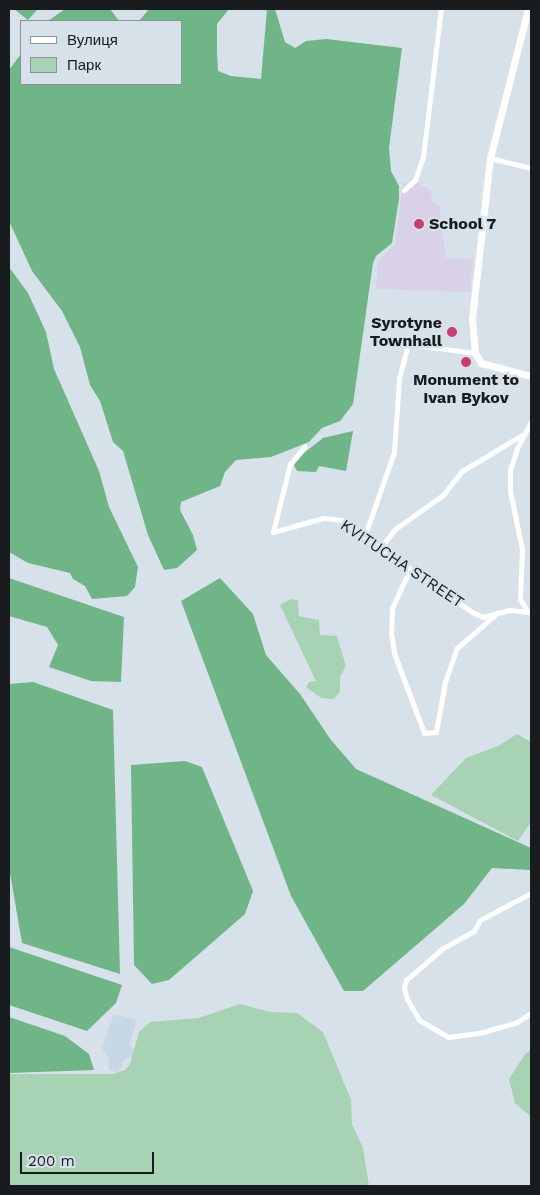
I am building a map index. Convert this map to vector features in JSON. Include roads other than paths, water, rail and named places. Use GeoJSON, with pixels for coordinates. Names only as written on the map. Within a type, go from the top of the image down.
{"type":"FeatureCollection","features":[{"type":"Feature","properties":{"kind":"street"},"geometry":{"type":"LineString","coordinates":[[404,190],[415,180],[423,157],[441,9]]}},
{"type":"Feature","properties":{"kind":"street"},"geometry":{"type":"LineString","coordinates":[[528,9],[490,158],[472,319],[475,353],[481,363],[531,376]]}},
{"type":"Feature","properties":{"kind":"street"},"geometry":{"type":"LineString","coordinates":[[490,158],[531,168]]}},
{"type":"Feature","properties":{"kind":"street"},"geometry":{"type":"LineString","coordinates":[[364,535],[394,452],[403,357],[408,344],[475,353]]}},
{"type":"Feature","properties":{"kind":"street"},"geometry":{"type":"LineString","coordinates":[[530,612],[520,599],[522,549],[510,491],[510,470],[522,435],[531,422]]}},
{"type":"Feature","properties":{"kind":"street"},"geometry":{"type":"LineString","coordinates":[[381,547],[395,529],[443,495],[462,471],[522,435]]}},
{"type":"Feature","properties":{"kind":"street","name":"KVITUCHA STREET"},"geometry":{"type":"LineString","coordinates":[[305,446],[290,464],[272,532],[328,518],[341,520],[472,612],[483,617],[510,610],[530,612]]}},
{"type":"Feature","properties":{"kind":"street"},"geometry":{"type":"LineString","coordinates":[[410,569],[392,608],[391,633],[394,653],[424,733],[436,732],[445,682],[457,648],[471,632],[495,615]]}},
{"type":"Feature","properties":{"kind":"street"},"geometry":{"type":"LineString","coordinates":[[531,893],[480,920],[474,930],[442,949],[406,980],[404,988],[407,999],[419,1020],[449,1037],[483,1032],[517,1022],[531,1013]]}},
{"type":"Feature","properties":{"kind":"place","name":"School 7"},"geometry":{"type":"Point","coordinates":[419,224]}},
{"type":"Feature","properties":{"kind":"place","name":"Syrotyne Townhall"},"geometry":{"type":"Point","coordinates":[452,332]}},
{"type":"Feature","properties":{"kind":"place","name":"Monument to Ivan Bykov"},"geometry":{"type":"Point","coordinates":[466,362]}}]}
